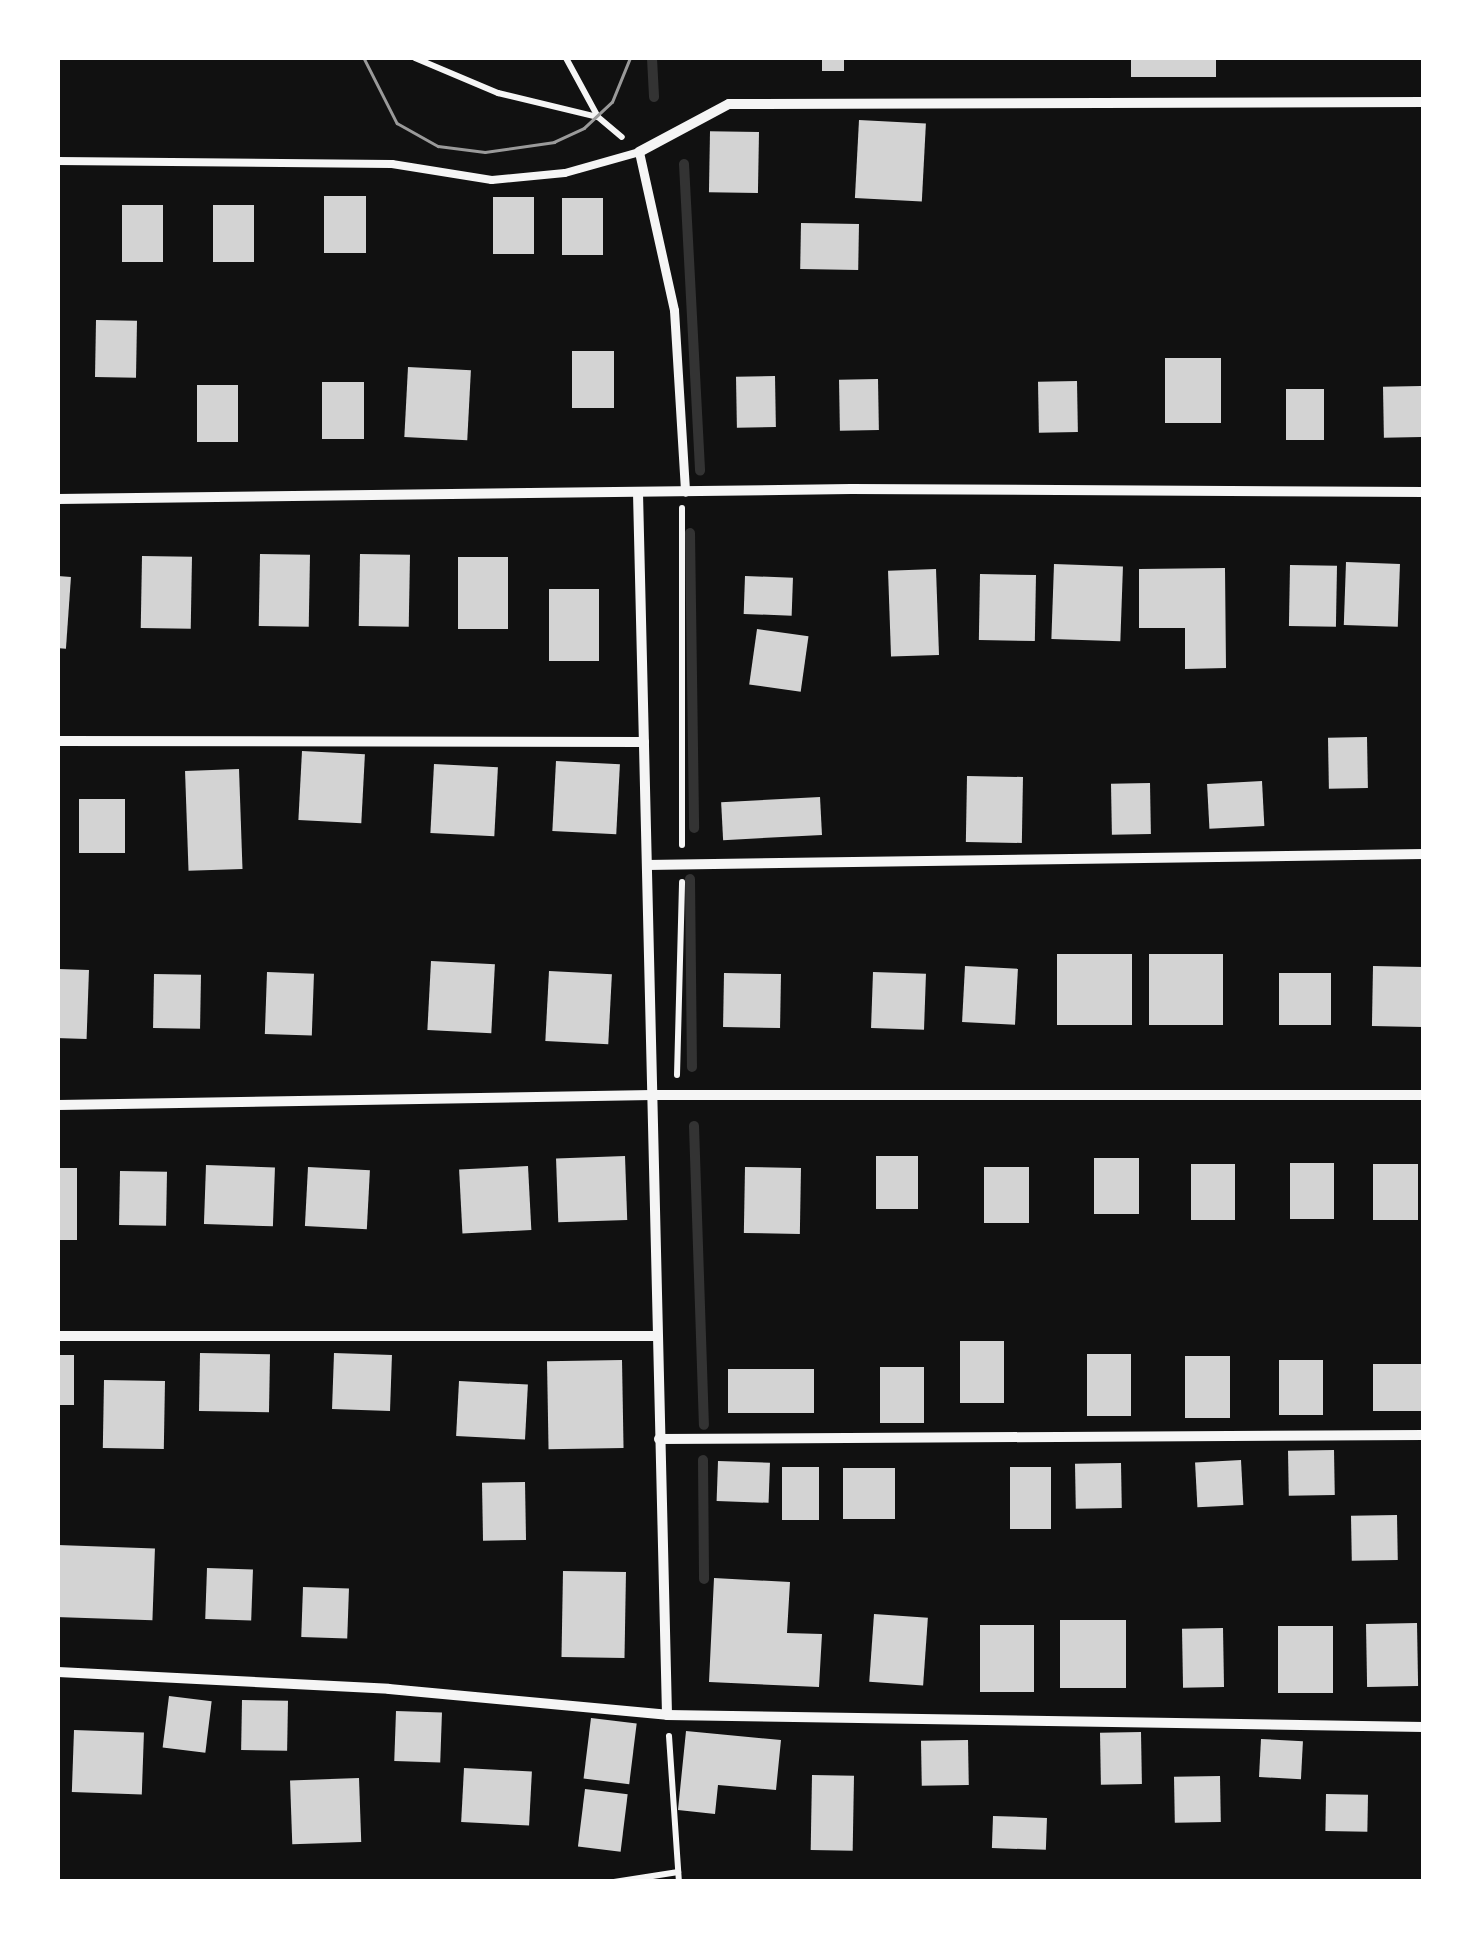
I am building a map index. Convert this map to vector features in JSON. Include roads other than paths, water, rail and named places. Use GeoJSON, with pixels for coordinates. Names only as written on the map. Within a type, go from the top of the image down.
{"type":"FeatureCollection","features":[{"type":"Feature","properties":{"kind":"street"},"geometry":{"type":"LineString","coordinates":[[685,492],[674,310],[639,152],[729,104],[1424,102]]}},
{"type":"Feature","properties":{"kind":"street"},"geometry":{"type":"LineString","coordinates":[[58,499],[638,492],[1424,492]]}},
{"type":"Feature","properties":{"kind":"street"},"geometry":{"type":"LineString","coordinates":[[638,492],[668,1715]]}},
{"type":"Feature","properties":{"kind":"street"},"geometry":{"type":"LineString","coordinates":[[58,742],[644,742]]}},
{"type":"Feature","properties":{"kind":"street"},"geometry":{"type":"LineString","coordinates":[[647,865],[1424,854]]}},
{"type":"Feature","properties":{"kind":"street"},"geometry":{"type":"LineString","coordinates":[[58,1105],[652,1095],[1424,1095]]}},
{"type":"Feature","properties":{"kind":"street"},"geometry":{"type":"LineString","coordinates":[[58,1336],[657,1336]]}},
{"type":"Feature","properties":{"kind":"street"},"geometry":{"type":"LineString","coordinates":[[659,1439],[1424,1435]]}},
{"type":"Feature","properties":{"kind":"street"},"geometry":{"type":"LineString","coordinates":[[58,1672],[389,1689],[668,1715],[1424,1727]]}},
{"type":"Feature","properties":{"kind":"lane"},"geometry":{"type":"LineString","coordinates":[[58,161],[392,164],[492,180],[565,173],[639,152]]}},
{"type":"Feature","properties":{"kind":"waterway"},"geometry":{"type":"LineString","coordinates":[[652,58],[654,97]]}},
{"type":"Feature","properties":{"kind":"waterway"},"geometry":{"type":"LineString","coordinates":[[684,164],[700,471]]}},
{"type":"Feature","properties":{"kind":"waterway"},"geometry":{"type":"LineString","coordinates":[[690,533],[694,828]]}},
{"type":"Feature","properties":{"kind":"waterway"},"geometry":{"type":"LineString","coordinates":[[690,879],[692,1067]]}},
{"type":"Feature","properties":{"kind":"waterway"},"geometry":{"type":"LineString","coordinates":[[694,1126],[704,1425]]}},
{"type":"Feature","properties":{"kind":"waterway"},"geometry":{"type":"LineString","coordinates":[[703,1460],[704,1579]]}},
{"type":"Feature","properties":{"kind":"tram line"},"geometry":{"type":"LineString","coordinates":[[364,58],[397,123],[438,146],[485,152],[554,142],[584,128],[612,102],[630,58]]}}]}
